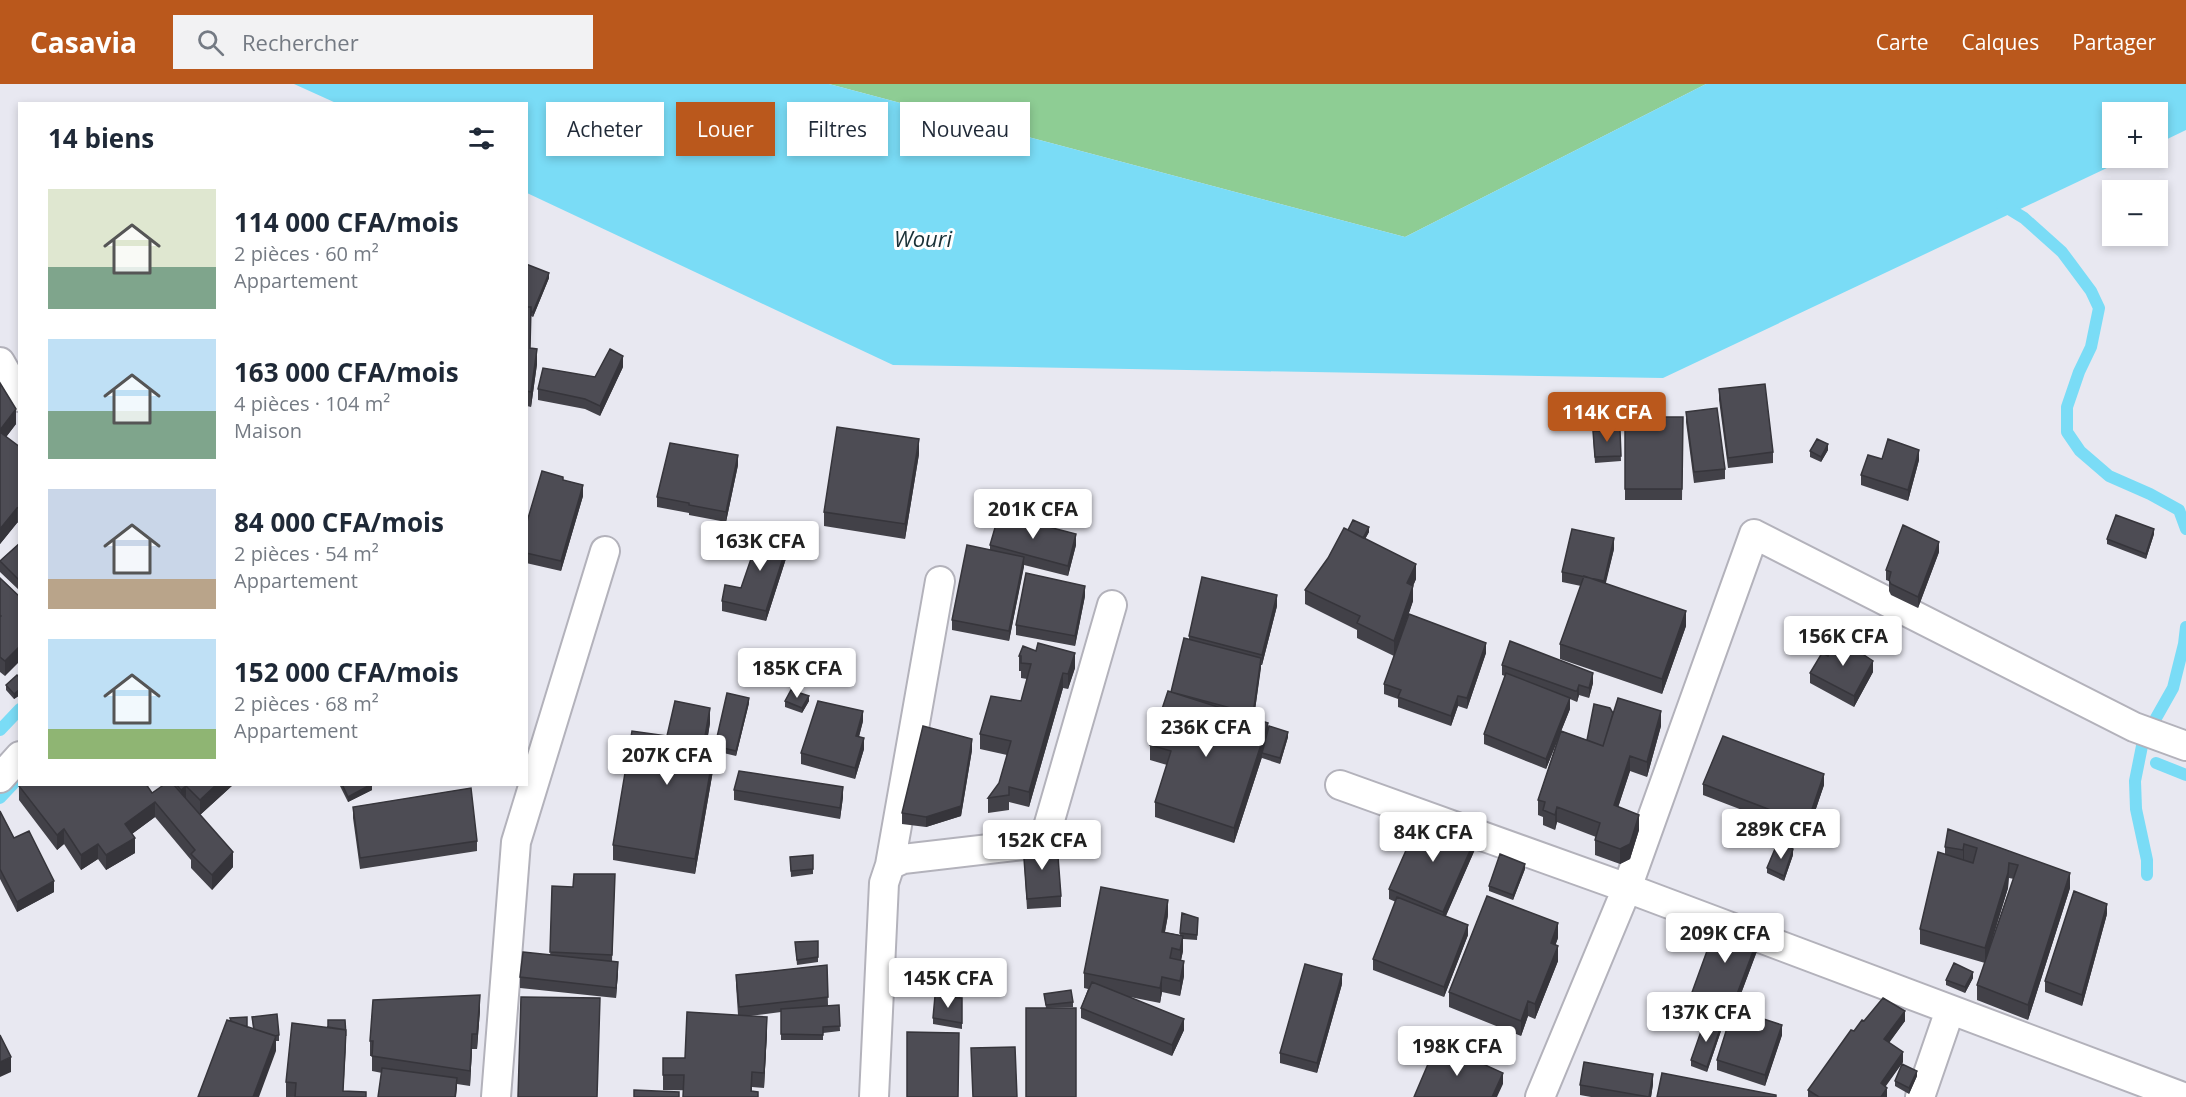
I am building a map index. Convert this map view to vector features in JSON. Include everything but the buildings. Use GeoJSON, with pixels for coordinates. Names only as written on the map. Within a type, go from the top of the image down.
{"type":"FeatureCollection","features":[{"type":"Feature","properties":{"kind":"street"},"geometry":{"type":"LineString","coordinates":[[0,362],[18,394]]}},
{"type":"Feature","properties":{"kind":"street"},"geometry":{"type":"LineString","coordinates":[[1539,1097],[1627,888],[1754,534],[2134,728],[2186,746]]}},
{"type":"Feature","properties":{"kind":"street"},"geometry":{"type":"LineString","coordinates":[[496,1097],[516,842],[604,551]]}},
{"type":"Feature","properties":{"kind":"street"},"geometry":{"type":"LineString","coordinates":[[874,1097],[884,884],[890,865],[940,581]]}},
{"type":"Feature","properties":{"kind":"street"},"geometry":{"type":"LineString","coordinates":[[890,865],[903,858],[1023,845],[1043,833],[1048,827],[1112,604]]}},
{"type":"Feature","properties":{"kind":"street"},"geometry":{"type":"LineString","coordinates":[[0,778],[18,758]]}},
{"type":"Feature","properties":{"kind":"street"},"geometry":{"type":"LineString","coordinates":[[1340,785],[1627,888],[2183,1097]]}},
{"type":"Feature","properties":{"kind":"street"},"geometry":{"type":"LineString","coordinates":[[1920,1097],[1950,1010]]}},
{"type":"Feature","properties":{"kind":"green space"},"geometry":{"type":"Polygon","coordinates":[[[829,84],[1706,84],[1405,237],[1030,137],[1030,102],[900,103],[829,84]]]}},
{"type":"Feature","properties":{"kind":"water","name":"Wouri"},"geometry":{"type":"Polygon","coordinates":[[[294,84],[829,84],[900,103],[900,156],[1030,156],[1030,137],[1405,237],[1706,84],[2186,84],[2186,130],[2168,139],[2168,102],[2102,102],[2102,168],[2107,168],[1663,378],[893,365],[528,193],[528,102],[334,102],[294,84]]]}},
{"type":"Feature","properties":{"kind":"waterway"},"geometry":{"type":"LineString","coordinates":[[2001,204],[2024,218],[2062,252],[2091,291],[2099,308],[2091,347],[2079,372],[2067,407],[2067,432],[2080,451],[2109,476],[2179,510],[2186,529]]}},
{"type":"Feature","properties":{"kind":"waterway"},"geometry":{"type":"LineString","coordinates":[[2147,875],[2147,860],[2136,809],[2135,781],[2143,741],[2173,688],[2186,627]]}},
{"type":"Feature","properties":{"kind":"waterway"},"geometry":{"type":"LineString","coordinates":[[0,730],[18,711]]}},
{"type":"Feature","properties":{"kind":"waterway"},"geometry":{"type":"LineString","coordinates":[[2156,763],[2186,775]]}},
{"type":"Feature","properties":{"kind":"waterway"},"geometry":{"type":"LineString","coordinates":[[0,798],[17,780]]}}]}
